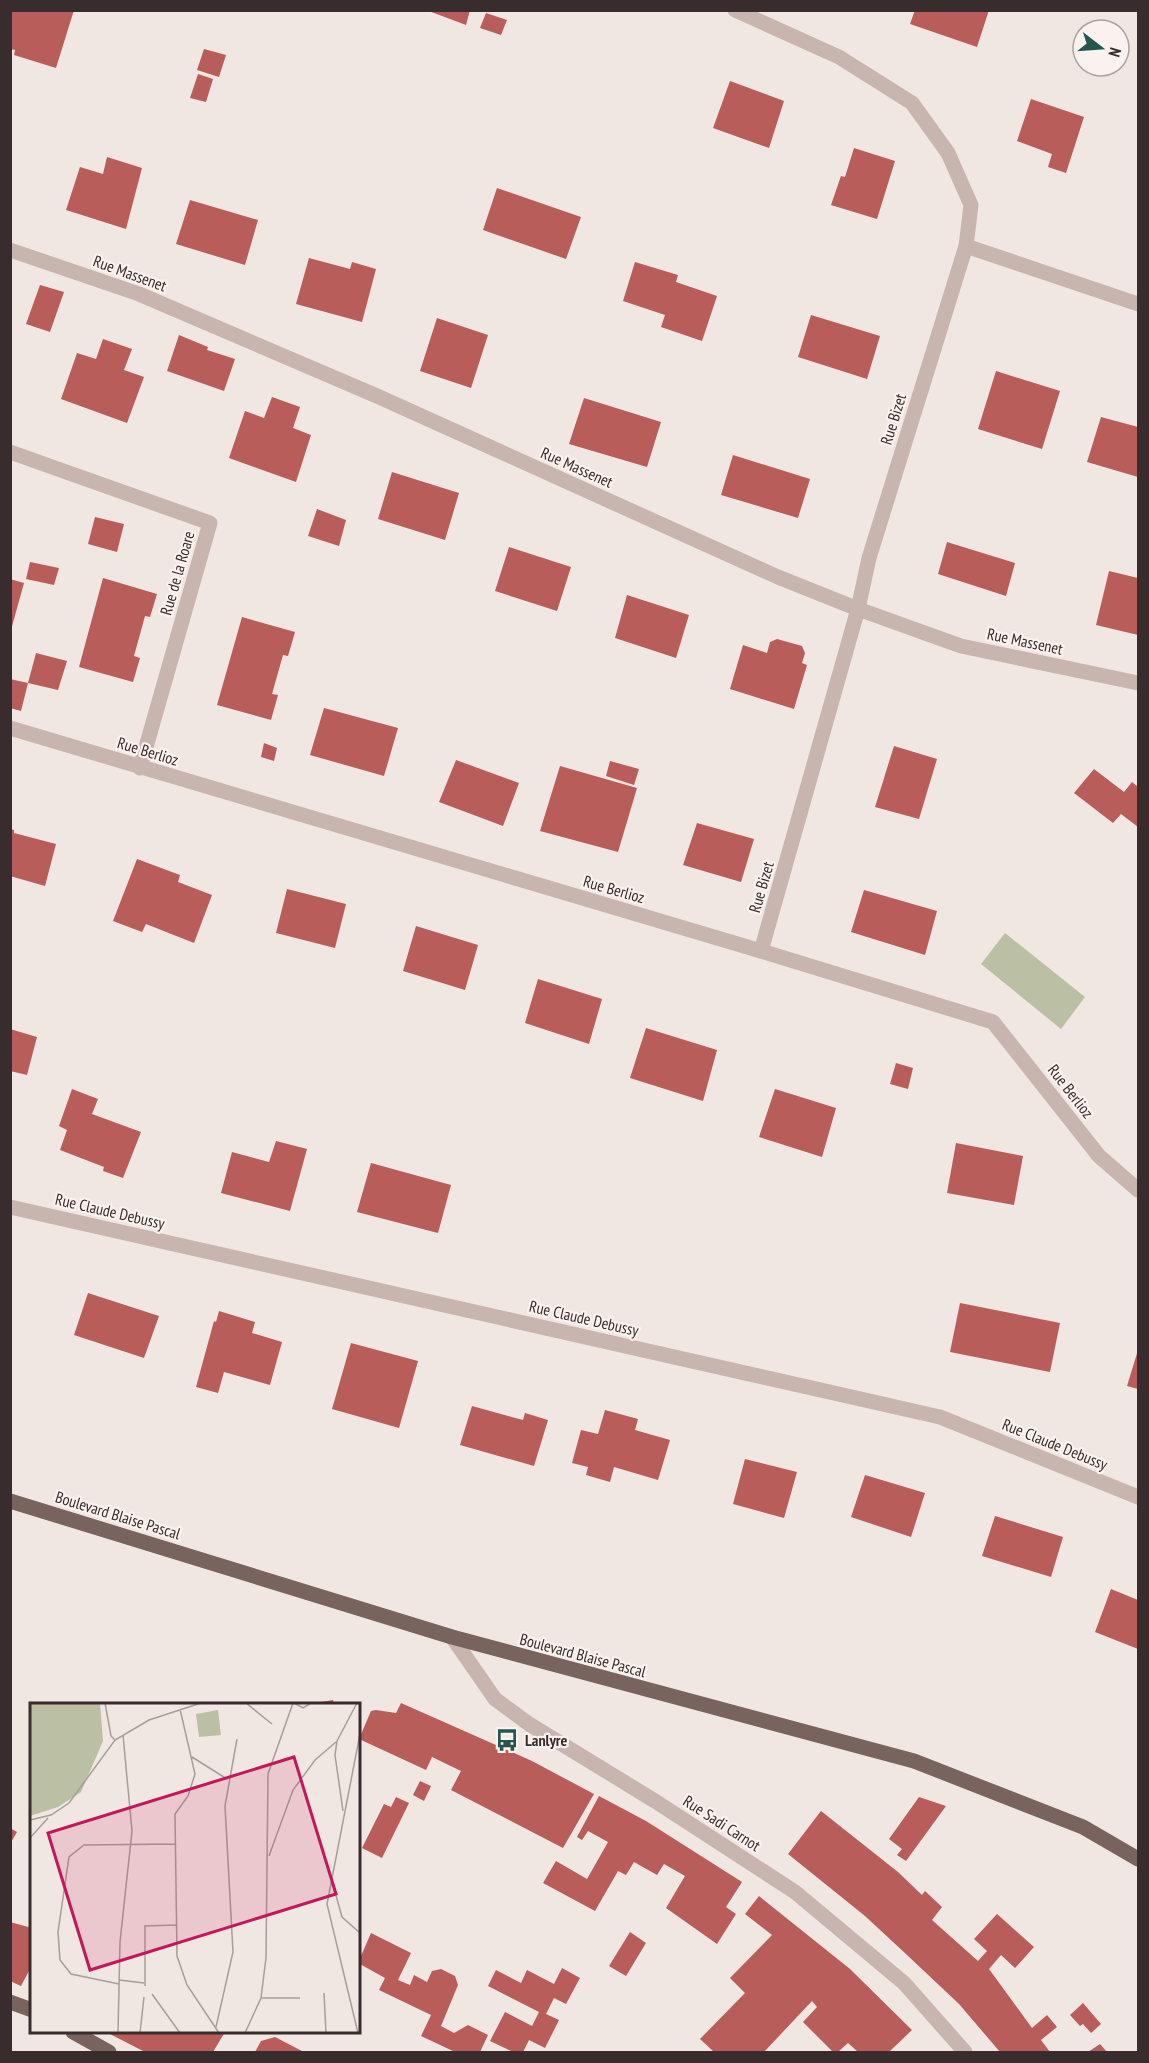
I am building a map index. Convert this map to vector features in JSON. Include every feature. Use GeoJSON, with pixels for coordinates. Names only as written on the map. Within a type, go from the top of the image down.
{"type":"FeatureCollection","features":[{"type":"Feature","properties":{"kind":"main road","name":"Boulevard Blaise Pascal"},"geometry":{"type":"LineString","coordinates":[[10,1501],[452,1637],[914,1761],[1083,1827],[1138,1859]]}},
{"type":"Feature","properties":{"kind":"main road"},"geometry":{"type":"LineString","coordinates":[[10,2002],[30,2009]]}},
{"type":"Feature","properties":{"kind":"main road"},"geometry":{"type":"LineString","coordinates":[[76,2033],[109,2052]]}},
{"type":"Feature","properties":{"kind":"street","name":"Rue Bizet"},"geometry":{"type":"LineString","coordinates":[[735,10],[838,57],[912,103],[948,153],[971,205],[966,246],[869,558],[858,609],[762,951]]}},
{"type":"Feature","properties":{"kind":"street"},"geometry":{"type":"LineString","coordinates":[[966,246],[1138,304]]}},
{"type":"Feature","properties":{"kind":"street","name":"Rue Massenet"},"geometry":{"type":"LineString","coordinates":[[10,250],[161,304],[377,396],[778,577],[858,609],[961,646],[1138,683]]}},
{"type":"Feature","properties":{"kind":"street","name":"Rue de la Roare"},"geometry":{"type":"LineString","coordinates":[[10,452],[210,523],[140,768]]}},
{"type":"Feature","properties":{"kind":"street","name":"Rue Berlioz"},"geometry":{"type":"LineString","coordinates":[[10,728],[762,951],[993,1022],[1099,1156],[1138,1190]]}},
{"type":"Feature","properties":{"kind":"street","name":"Rue Claude Debussy"},"geometry":{"type":"LineString","coordinates":[[10,1207],[940,1417],[1138,1497]]}},
{"type":"Feature","properties":{"kind":"street","name":"Rue Sadi Carnot"},"geometry":{"type":"LineString","coordinates":[[452,1637],[495,1699],[529,1724],[655,1801],[795,1892],[904,1983],[965,2052]]}},
{"type":"Feature","properties":{"kind":"green space"},"geometry":{"type":"Polygon","coordinates":[[[1005,933],[1085,997],[1061,1029],[981,964],[1005,933]]]}},
{"type":"Feature","properties":{"kind":"building"},"geometry":{"type":"Polygon","coordinates":[[[10,10],[74,10],[56,68],[14,55],[15,50],[10,49],[10,10]]]}},
{"type":"Feature","properties":{"kind":"building"},"geometry":{"type":"Polygon","coordinates":[[[426,10],[470,10],[466,25],[426,10]]]}},
{"type":"Feature","properties":{"kind":"building"},"geometry":{"type":"Polygon","coordinates":[[[915,10],[989,10],[977,47],[910,24],[915,10]]]}},
{"type":"Feature","properties":{"kind":"building"},"geometry":{"type":"Polygon","coordinates":[[[486,13],[507,20],[501,35],[480,28],[486,13]]]}},
{"type":"Feature","properties":{"kind":"building"},"geometry":{"type":"Polygon","coordinates":[[[204,49],[226,55],[219,77],[197,70],[204,49]]]}},
{"type":"Feature","properties":{"kind":"building"},"geometry":{"type":"Polygon","coordinates":[[[198,74],[213,79],[206,102],[190,98],[198,74]]]}},
{"type":"Feature","properties":{"kind":"building"},"geometry":{"type":"Polygon","coordinates":[[[730,81],[784,101],[769,148],[713,128],[730,81]]]}},
{"type":"Feature","properties":{"kind":"building"},"geometry":{"type":"Polygon","coordinates":[[[1031,99],[1084,117],[1066,173],[1048,167],[1052,154],[1017,141],[1031,99]]]}},
{"type":"Feature","properties":{"kind":"building"},"geometry":{"type":"Polygon","coordinates":[[[854,148],[895,161],[877,219],[831,205],[841,176],[845,177],[854,148]]]}},
{"type":"Feature","properties":{"kind":"building"},"geometry":{"type":"Polygon","coordinates":[[[107,157],[142,168],[126,229],[66,210],[80,167],[103,174],[107,157]]]}},
{"type":"Feature","properties":{"kind":"building"},"geometry":{"type":"Polygon","coordinates":[[[497,188],[581,217],[566,259],[483,230],[497,188]]]}},
{"type":"Feature","properties":{"kind":"building"},"geometry":{"type":"Polygon","coordinates":[[[190,200],[258,220],[245,265],[176,244],[190,200]]]}},
{"type":"Feature","properties":{"kind":"building"},"geometry":{"type":"Polygon","coordinates":[[[309,258],[350,269],[352,262],[376,269],[362,322],[296,304],[309,258]]]}},
{"type":"Feature","properties":{"kind":"building"},"geometry":{"type":"Polygon","coordinates":[[[635,262],[678,275],[676,282],[717,296],[702,341],[661,327],[665,315],[623,301],[635,262]]]}},
{"type":"Feature","properties":{"kind":"building"},"geometry":{"type":"Polygon","coordinates":[[[40,285],[64,292],[50,332],[26,324],[40,285]]]}},
{"type":"Feature","properties":{"kind":"building"},"geometry":{"type":"Polygon","coordinates":[[[811,315],[880,336],[867,379],[798,357],[811,315]]]}},
{"type":"Feature","properties":{"kind":"building"},"geometry":{"type":"Polygon","coordinates":[[[437,318],[488,335],[471,388],[420,371],[437,318]]]}},
{"type":"Feature","properties":{"kind":"building"},"geometry":{"type":"Polygon","coordinates":[[[179,335],[208,347],[207,350],[235,359],[224,391],[167,371],[179,335]]]}},
{"type":"Feature","properties":{"kind":"building"},"geometry":{"type":"Polygon","coordinates":[[[103,339],[132,349],[124,370],[144,377],[127,423],[61,399],[77,353],[96,359],[103,339]]]}},
{"type":"Feature","properties":{"kind":"building"},"geometry":{"type":"Polygon","coordinates":[[[996,371],[1060,391],[1042,449],[978,429],[996,371]]]}},
{"type":"Feature","properties":{"kind":"building"},"geometry":{"type":"Polygon","coordinates":[[[272,397],[300,407],[293,428],[311,435],[296,482],[229,458],[245,411],[264,418],[272,397]]]}},
{"type":"Feature","properties":{"kind":"building"},"geometry":{"type":"Polygon","coordinates":[[[584,398],[661,422],[647,467],[569,444],[584,398]]]}},
{"type":"Feature","properties":{"kind":"building"},"geometry":{"type":"Polygon","coordinates":[[[1101,417],[1138,427],[1138,477],[1087,462],[1101,417]]]}},
{"type":"Feature","properties":{"kind":"building"},"geometry":{"type":"Polygon","coordinates":[[[733,455],[810,479],[798,518],[721,495],[733,455]]]}},
{"type":"Feature","properties":{"kind":"building"},"geometry":{"type":"Polygon","coordinates":[[[392,472],[459,493],[445,540],[378,519],[392,472]]]}},
{"type":"Feature","properties":{"kind":"building"},"geometry":{"type":"Polygon","coordinates":[[[317,509],[346,520],[339,546],[308,536],[317,509]]]}},
{"type":"Feature","properties":{"kind":"building"},"geometry":{"type":"Polygon","coordinates":[[[95,517],[124,524],[117,552],[88,544],[95,517]]]}},
{"type":"Feature","properties":{"kind":"building"},"geometry":{"type":"Polygon","coordinates":[[[947,542],[1015,563],[1006,596],[938,574],[947,542]]]}},
{"type":"Feature","properties":{"kind":"building"},"geometry":{"type":"Polygon","coordinates":[[[509,547],[571,567],[557,611],[495,591],[509,547]]]}},
{"type":"Feature","properties":{"kind":"building"},"geometry":{"type":"Polygon","coordinates":[[[30,562],[59,568],[54,585],[26,579],[30,562]]]}},
{"type":"Feature","properties":{"kind":"building"},"geometry":{"type":"Polygon","coordinates":[[[1109,571],[1138,578],[1138,635],[1096,625],[1109,571]]]}},
{"type":"Feature","properties":{"kind":"building"},"geometry":{"type":"Polygon","coordinates":[[[103,578],[157,594],[150,617],[145,616],[134,656],[140,658],[133,682],[79,667],[103,578]]]}},
{"type":"Feature","properties":{"kind":"building"},"geometry":{"type":"Polygon","coordinates":[[[10,579],[24,583],[11,630],[10,630],[10,579]]]}},
{"type":"Feature","properties":{"kind":"building"},"geometry":{"type":"Polygon","coordinates":[[[627,595],[689,615],[676,658],[615,638],[627,595]]]}},
{"type":"Feature","properties":{"kind":"building"},"geometry":{"type":"Polygon","coordinates":[[[242,617],[295,632],[288,656],[283,655],[272,694],[278,695],[271,720],[217,705],[242,617]]]}},
{"type":"Feature","properties":{"kind":"building"},"geometry":{"type":"Polygon","coordinates":[[[777,639],[802,646],[805,653],[802,663],[807,665],[794,709],[730,689],[743,645],[767,653],[770,642],[777,639]]]}},
{"type":"Feature","properties":{"kind":"building"},"geometry":{"type":"Polygon","coordinates":[[[36,653],[67,661],[58,690],[28,683],[36,653]]]}},
{"type":"Feature","properties":{"kind":"building"},"geometry":{"type":"Polygon","coordinates":[[[10,679],[28,683],[21,711],[10,708],[10,679]]]}},
{"type":"Feature","properties":{"kind":"building"},"geometry":{"type":"Polygon","coordinates":[[[324,708],[398,728],[384,776],[310,755],[324,708]]]}},
{"type":"Feature","properties":{"kind":"building"},"geometry":{"type":"Polygon","coordinates":[[[264,743],[277,748],[274,761],[261,757],[264,743]]]}},
{"type":"Feature","properties":{"kind":"building"},"geometry":{"type":"Polygon","coordinates":[[[894,746],[937,759],[919,819],[875,807],[894,746]]]}},
{"type":"Feature","properties":{"kind":"building"},"geometry":{"type":"Polygon","coordinates":[[[456,760],[519,783],[503,826],[439,802],[456,760]]]}},
{"type":"Feature","properties":{"kind":"building"},"geometry":{"type":"Polygon","coordinates":[[[610,761],[639,769],[634,785],[606,776],[610,761]]]}},
{"type":"Feature","properties":{"kind":"building"},"geometry":{"type":"Polygon","coordinates":[[[560,766],[637,788],[618,852],[540,831],[560,766]]]}},
{"type":"Feature","properties":{"kind":"building"},"geometry":{"type":"Polygon","coordinates":[[[1094,769],[1124,792],[1132,782],[1138,787],[1138,827],[1121,814],[1113,823],[1074,793],[1094,769]]]}},
{"type":"Feature","properties":{"kind":"building"},"geometry":{"type":"Polygon","coordinates":[[[697,823],[754,839],[741,882],[683,865],[697,823]]]}},
{"type":"Feature","properties":{"kind":"building"},"geometry":{"type":"Polygon","coordinates":[[[10,829],[14,830],[14,833],[56,844],[45,886],[10,876],[10,829]]]}},
{"type":"Feature","properties":{"kind":"building"},"geometry":{"type":"Polygon","coordinates":[[[137,859],[180,875],[178,882],[212,895],[194,943],[146,924],[142,932],[113,921],[137,859]]]}},
{"type":"Feature","properties":{"kind":"building"},"geometry":{"type":"Polygon","coordinates":[[[287,889],[346,904],[335,948],[276,933],[287,889]]]}},
{"type":"Feature","properties":{"kind":"building"},"geometry":{"type":"Polygon","coordinates":[[[864,890],[937,911],[925,955],[851,932],[864,890]]]}},
{"type":"Feature","properties":{"kind":"building"},"geometry":{"type":"Polygon","coordinates":[[[416,926],[478,945],[465,990],[403,971],[416,926]]]}},
{"type":"Feature","properties":{"kind":"building"},"geometry":{"type":"Polygon","coordinates":[[[538,979],[602,999],[589,1044],[525,1023],[538,979]]]}},
{"type":"Feature","properties":{"kind":"building"},"geometry":{"type":"Polygon","coordinates":[[[646,1028],[717,1050],[703,1101],[630,1078],[646,1028]]]}},
{"type":"Feature","properties":{"kind":"building"},"geometry":{"type":"Polygon","coordinates":[[[10,1029],[37,1037],[27,1075],[10,1071],[10,1029]]]}},
{"type":"Feature","properties":{"kind":"building"},"geometry":{"type":"Polygon","coordinates":[[[896,1063],[913,1068],[908,1089],[890,1084],[896,1063]]]}},
{"type":"Feature","properties":{"kind":"building"},"geometry":{"type":"Polygon","coordinates":[[[72,1089],[98,1099],[92,1114],[141,1132],[123,1178],[103,1171],[104,1167],[60,1150],[67,1130],[59,1126],[72,1089]]]}},
{"type":"Feature","properties":{"kind":"building"},"geometry":{"type":"Polygon","coordinates":[[[775,1089],[836,1108],[822,1157],[759,1137],[775,1089]]]}},
{"type":"Feature","properties":{"kind":"building"},"geometry":{"type":"Polygon","coordinates":[[[276,1141],[307,1149],[290,1211],[221,1193],[232,1152],[269,1162],[276,1141]]]}},
{"type":"Feature","properties":{"kind":"building"},"geometry":{"type":"Polygon","coordinates":[[[956,1143],[1023,1156],[1014,1205],[947,1193],[956,1143]]]}},
{"type":"Feature","properties":{"kind":"building"},"geometry":{"type":"Polygon","coordinates":[[[371,1163],[451,1185],[438,1233],[357,1212],[371,1163]]]}},
{"type":"Feature","properties":{"kind":"building"},"geometry":{"type":"Polygon","coordinates":[[[88,1293],[159,1316],[144,1358],[74,1335],[88,1293]]]}},
{"type":"Feature","properties":{"kind":"building"},"geometry":{"type":"Polygon","coordinates":[[[960,1303],[1060,1323],[1050,1372],[950,1352],[960,1303]]]}},
{"type":"Feature","properties":{"kind":"building"},"geometry":{"type":"Polygon","coordinates":[[[219,1311],[255,1322],[252,1333],[282,1342],[270,1385],[224,1372],[218,1393],[196,1387],[214,1321],[216,1322],[219,1311]]]}},
{"type":"Feature","properties":{"kind":"building"},"geometry":{"type":"Polygon","coordinates":[[[351,1343],[418,1361],[399,1428],[332,1409],[351,1343]]]}},
{"type":"Feature","properties":{"kind":"building"},"geometry":{"type":"Polygon","coordinates":[[[1138,1350],[1138,1389],[1127,1386],[1138,1350]]]}},
{"type":"Feature","properties":{"kind":"building"},"geometry":{"type":"Polygon","coordinates":[[[472,1406],[523,1420],[525,1413],[548,1420],[534,1466],[460,1445],[472,1406]]]}},
{"type":"Feature","properties":{"kind":"building"},"geometry":{"type":"Polygon","coordinates":[[[605,1410],[638,1419],[635,1430],[670,1440],[658,1480],[614,1467],[610,1482],[586,1475],[588,1467],[572,1463],[581,1430],[598,1434],[605,1410]]]}},
{"type":"Feature","properties":{"kind":"building"},"geometry":{"type":"Polygon","coordinates":[[[745,1459],[797,1472],[784,1518],[733,1504],[745,1459]]]}},
{"type":"Feature","properties":{"kind":"building"},"geometry":{"type":"Polygon","coordinates":[[[865,1475],[925,1493],[911,1537],[851,1517],[865,1475]]]}},
{"type":"Feature","properties":{"kind":"building"},"geometry":{"type":"Polygon","coordinates":[[[995,1516],[1063,1537],[1051,1577],[982,1556],[995,1516]]]}},
{"type":"Feature","properties":{"kind":"building"},"geometry":{"type":"Polygon","coordinates":[[[1111,1589],[1138,1600],[1138,1649],[1095,1632],[1111,1589]]]}},
{"type":"Feature","properties":{"kind":"building"},"geometry":{"type":"Polygon","coordinates":[[[333,1700],[334,1703],[321,1703],[333,1700]]]}},
{"type":"Feature","properties":{"kind":"building"},"geometry":{"type":"Polygon","coordinates":[[[401,1703],[532,1761],[594,1794],[563,1848],[451,1790],[461,1771],[432,1757],[426,1770],[360,1739],[371,1711],[396,1713],[401,1703]]]}},
{"type":"Feature","properties":{"kind":"building"},"geometry":{"type":"Polygon","coordinates":[[[420,1781],[431,1786],[424,1801],[413,1795],[420,1781]]]}},
{"type":"Feature","properties":{"kind":"building"},"geometry":{"type":"Polygon","coordinates":[[[599,1796],[646,1821],[742,1882],[726,1907],[736,1914],[717,1944],[666,1908],[685,1876],[664,1864],[657,1875],[634,1862],[626,1875],[618,1871],[595,1911],[543,1883],[556,1861],[587,1879],[608,1842],[588,1831],[582,1840],[577,1837],[599,1796]]]}},
{"type":"Feature","properties":{"kind":"building"},"geometry":{"type":"Polygon","coordinates":[[[396,1797],[409,1803],[382,1858],[362,1848],[384,1804],[391,1807],[396,1797]]]}},
{"type":"Feature","properties":{"kind":"building"},"geometry":{"type":"Polygon","coordinates":[[[919,1797],[946,1806],[906,1861],[897,1855],[902,1849],[889,1839],[919,1797]]]}},
{"type":"Feature","properties":{"kind":"building"},"geometry":{"type":"Polygon","coordinates":[[[821,1811],[898,1872],[922,1895],[925,1891],[942,1907],[932,1920],[978,1961],[987,1951],[974,1939],[997,1914],[1034,1947],[1015,1968],[1001,1955],[989,1969],[1032,2028],[1047,2015],[1057,2027],[1041,2040],[1050,2052],[1000,2052],[959,2004],[906,1954],[865,1916],[788,1854],[821,1811]]]}},
{"type":"Feature","properties":{"kind":"building"},"geometry":{"type":"Polygon","coordinates":[[[10,1828],[17,1832],[10,1844],[10,1828]]]}},
{"type":"Feature","properties":{"kind":"building"},"geometry":{"type":"Polygon","coordinates":[[[759,1896],[850,1969],[912,2030],[891,2052],[858,2052],[848,2043],[838,2052],[833,2052],[803,2022],[817,2007],[812,2001],[764,2052],[714,2052],[700,2039],[745,1993],[730,1978],[772,1935],[745,1914],[759,1896]]]}},
{"type":"Feature","properties":{"kind":"building"},"geometry":{"type":"Polygon","coordinates":[[[10,1922],[30,1927],[30,1969],[21,1986],[10,1981],[10,1922]]]}},
{"type":"Feature","properties":{"kind":"building"},"geometry":{"type":"Polygon","coordinates":[[[630,1932],[646,1943],[626,1976],[609,1966],[630,1932]]]}},
{"type":"Feature","properties":{"kind":"building"},"geometry":{"type":"Polygon","coordinates":[[[371,1933],[411,1953],[398,1980],[410,1985],[414,1975],[427,1982],[432,1971],[441,1969],[455,1976],[458,1985],[441,2026],[454,2033],[468,2025],[488,2035],[480,2052],[455,2052],[421,2036],[431,2015],[379,1990],[385,1978],[360,1964],[360,1958],[371,1933]]]}},
{"type":"Feature","properties":{"kind":"building"},"geometry":{"type":"Polygon","coordinates":[[[562,1968],[580,1978],[566,2004],[554,1998],[546,2014],[559,2020],[545,2048],[529,2040],[523,2052],[513,2052],[490,2041],[505,2012],[532,2026],[539,2012],[488,1986],[496,1970],[521,1983],[527,1970],[554,1984],[562,1968]]]}},
{"type":"Feature","properties":{"kind":"building"},"geometry":{"type":"Polygon","coordinates":[[[1083,2003],[1101,2024],[1091,2033],[1083,2024],[1080,2026],[1070,2015],[1083,2003]]]}},
{"type":"Feature","properties":{"kind":"building"},"geometry":{"type":"Polygon","coordinates":[[[108,2033],[224,2033],[213,2052],[145,2052],[108,2033]]]}},
{"type":"Feature","properties":{"kind":"building"},"geometry":{"type":"Polygon","coordinates":[[[275,2037],[302,2051],[255,2052],[261,2041],[275,2037]]]}},
{"type":"Feature","properties":{"kind":"building"},"geometry":{"type":"Polygon","coordinates":[[[1100,2044],[1107,2052],[1088,2052],[1100,2044]]]}},
{"type":"Feature","properties":{"kind":"place","name":"Lanlyre"},"geometry":{"type":"Point","coordinates":[507,1740]}}]}
